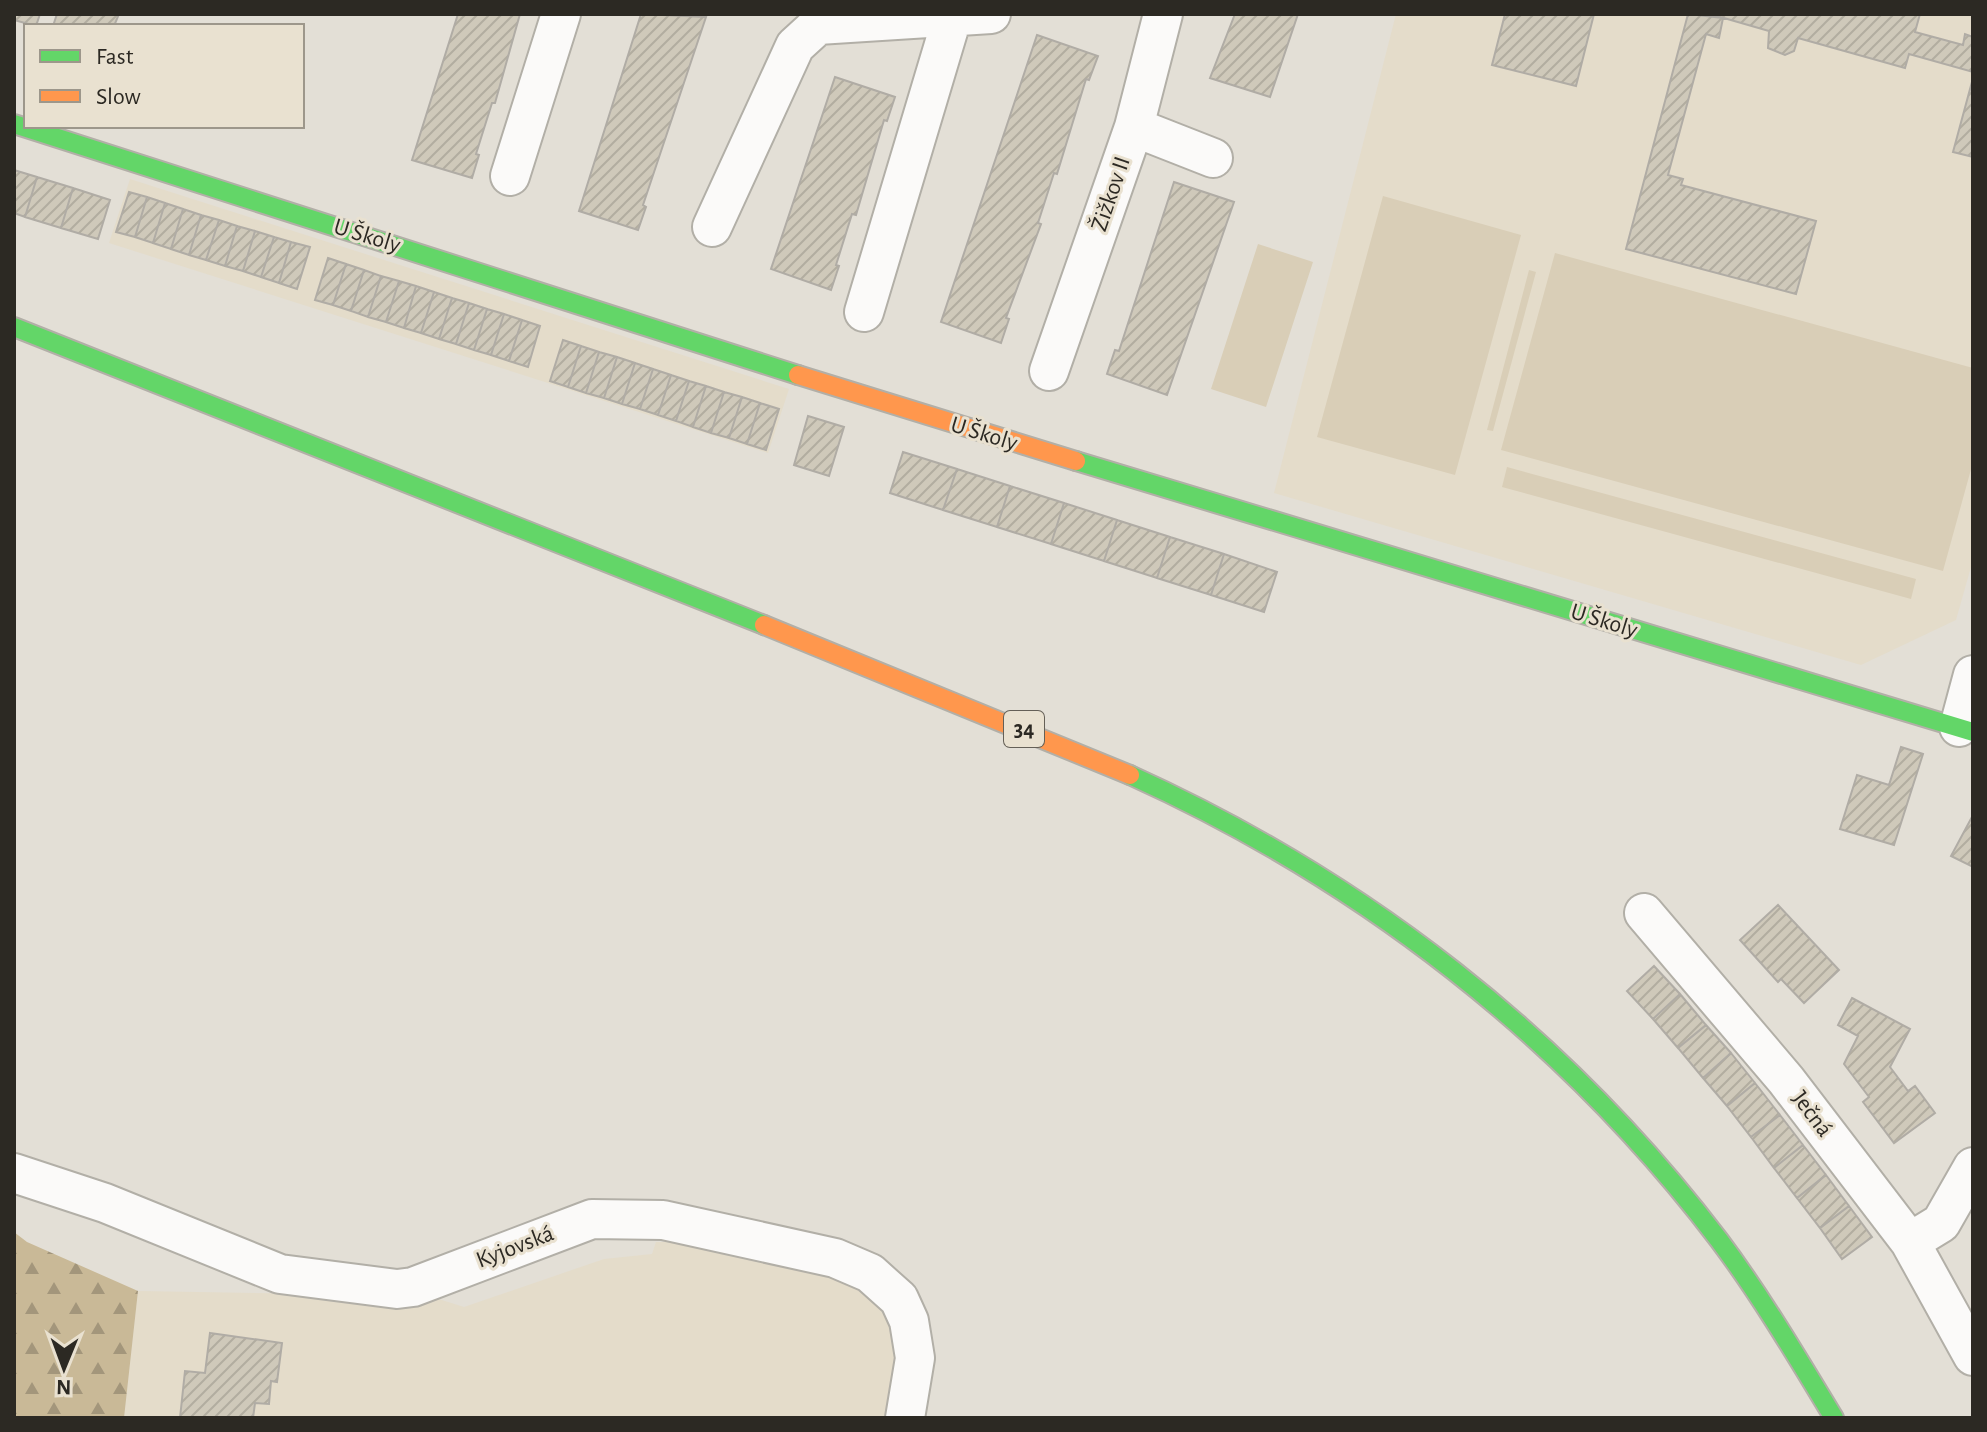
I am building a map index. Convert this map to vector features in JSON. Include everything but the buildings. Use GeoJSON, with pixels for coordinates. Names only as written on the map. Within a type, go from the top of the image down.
{"type":"FeatureCollection","features":[{"type":"Feature","properties":{"kind":"main road","name":"U Školy"},"geometry":{"type":"LineString","coordinates":[[26,128],[1039,452],[1966,730]]}},
{"type":"Feature","properties":{"kind":"main road","name":"34"},"geometry":{"type":"LineString","coordinates":[[14,327],[1061,744],[1254,835],[1421,941],[1488,993],[1563,1061],[1664,1168],[1718,1234],[1799,1355],[1834,1418]]}},
{"type":"Feature","properties":{"kind":"street"},"geometry":{"type":"LineString","coordinates":[[510,176],[561,14]]}},
{"type":"Feature","properties":{"kind":"street"},"geometry":{"type":"LineString","coordinates":[[712,227],[795,46],[819,20],[952,18],[991,14]]}},
{"type":"Feature","properties":{"kind":"street","name":"Žižkov II"},"geometry":{"type":"LineString","coordinates":[[1049,371],[1134,127],[1163,14]]}},
{"type":"Feature","properties":{"kind":"street"},"geometry":{"type":"LineString","coordinates":[[864,312],[952,18]]}},
{"type":"Feature","properties":{"kind":"street"},"geometry":{"type":"LineString","coordinates":[[1134,127],[1213,158]]}},
{"type":"Feature","properties":{"kind":"street"},"geometry":{"type":"LineString","coordinates":[[1966,730],[1973,675]]}},
{"type":"Feature","properties":{"kind":"street","name":"Ječná"},"geometry":{"type":"LineString","coordinates":[[1644,913],[1786,1080],[1910,1242],[1973,1356]]}},
{"type":"Feature","properties":{"kind":"street"},"geometry":{"type":"LineString","coordinates":[[1910,1242],[1941,1223],[1973,1167]]}},
{"type":"Feature","properties":{"kind":"street","name":"Kyjovská"},"geometry":{"type":"LineString","coordinates":[[14,1173],[105,1203],[280,1274],[397,1289],[413,1287],[592,1219],[663,1220],[835,1258],[870,1273],[899,1299],[904,1310],[915,1358],[905,1418]]}},
{"type":"Feature","properties":{"kind":"shaded area"},"geometry":{"type":"Polygon","coordinates":[[[1396,14],[1973,14],[1973,560],[1956,620],[1861,665],[1274,493],[1396,14]]]}},
{"type":"Feature","properties":{"kind":"shaded area"},"geometry":{"type":"Polygon","coordinates":[[[130,179],[789,389],[768,453],[109,243],[130,179]]]}},
{"type":"Feature","properties":{"kind":"shaded area"},"geometry":{"type":"Polygon","coordinates":[[[1383,196],[1521,235],[1455,475],[1317,437],[1383,196]]]}},
{"type":"Feature","properties":{"kind":"shaded area"},"geometry":{"type":"Polygon","coordinates":[[[1258,244],[1313,262],[1266,407],[1211,389],[1258,244]]]}},
{"type":"Feature","properties":{"kind":"shaded area"},"geometry":{"type":"Polygon","coordinates":[[[1555,253],[1973,368],[1973,462],[1943,571],[1501,450],[1555,253]]]}},
{"type":"Feature","properties":{"kind":"shaded area"},"geometry":{"type":"Polygon","coordinates":[[[1529,270],[1536,272],[1493,431],[1487,430],[1529,270]]]}},
{"type":"Feature","properties":{"kind":"shaded area"},"geometry":{"type":"Polygon","coordinates":[[[1507,467],[1916,579],[1911,599],[1502,487],[1507,467]]]}},
{"type":"Feature","properties":{"kind":"shaded area"},"geometry":{"type":"Polygon","coordinates":[[[656,1242],[690,1242],[834,1273],[865,1290],[881,1305],[900,1340],[890,1418],[124,1418],[138,1291],[429,1296],[464,1307],[604,1259],[652,1254],[656,1242]]]}},
{"type":"Feature","properties":{"kind":"green space"},"geometry":{"type":"Polygon","coordinates":[[[14,1232],[27,1242],[138,1291],[124,1418],[14,1418],[14,1232]]]}},
{"type":"Feature","properties":{"kind":"traffic: fast"},"geometry":{"type":"LineString","coordinates":[[14,124],[24,127]]}},
{"type":"Feature","properties":{"kind":"traffic: fast"},"geometry":{"type":"LineString","coordinates":[[26,128],[798,375]]}},
{"type":"Feature","properties":{"kind":"traffic: fast"},"geometry":{"type":"LineString","coordinates":[[14,327],[764,625]]}},
{"type":"Feature","properties":{"kind":"traffic: fast"},"geometry":{"type":"LineString","coordinates":[[1076,461],[1973,732]]}},
{"type":"Feature","properties":{"kind":"traffic: fast"},"geometry":{"type":"LineString","coordinates":[[1130,775],[1216,817],[1298,863],[1378,915],[1454,971],[1526,1031],[1595,1096],[1659,1166],[1719,1240],[1764,1305],[1834,1418]]}},
{"type":"Feature","properties":{"kind":"traffic: slow"},"geometry":{"type":"LineString","coordinates":[[798,375],[1076,461]]}},
{"type":"Feature","properties":{"kind":"traffic: slow"},"geometry":{"type":"LineString","coordinates":[[764,625],[1130,775]]}}]}
